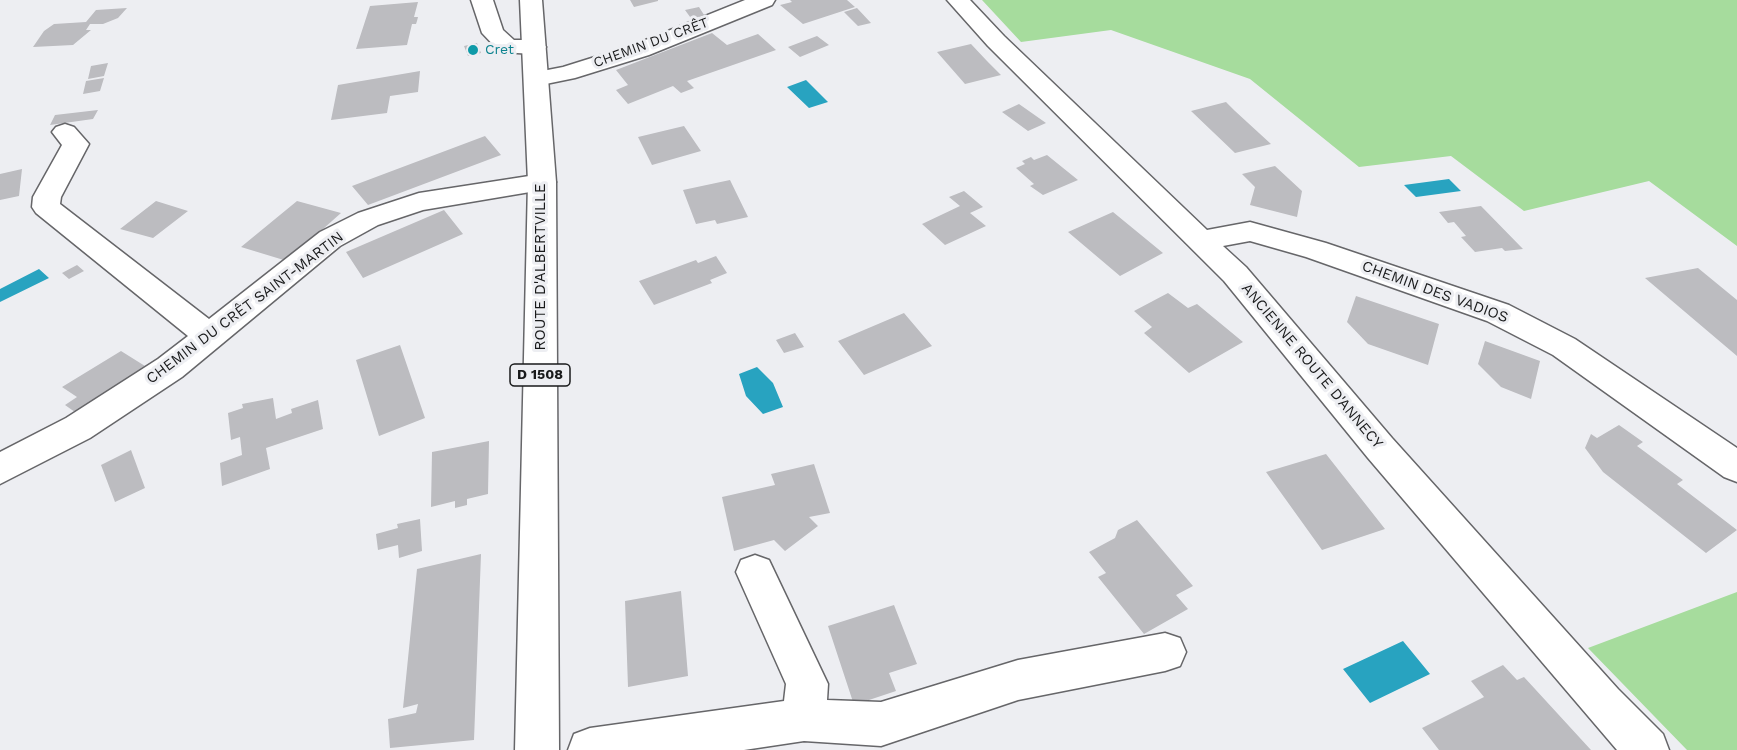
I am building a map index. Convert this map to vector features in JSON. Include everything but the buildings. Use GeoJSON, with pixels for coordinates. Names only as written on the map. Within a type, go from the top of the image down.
{"type":"FeatureCollection","features":[{"type":"Feature","properties":{"kind":"street","name":"CHEMIN DU CRÊT"},"geometry":{"type":"LineString","coordinates":[[482,0],[493,33],[508,47],[535,63],[567,73],[641,50],[764,0]]}},
{"type":"Feature","properties":{"kind":"street","name":"ROUTE D'ALBERTVILLE"},"geometry":{"type":"LineString","coordinates":[[531,0],[542,182],[537,750]]}},
{"type":"Feature","properties":{"kind":"street","name":"ANCIENNE ROUTE D'ANNECY"},"geometry":{"type":"LineString","coordinates":[[958,0],[1004,49],[1235,274],[1380,448],[1595,695],[1647,750]]}},
{"type":"Feature","properties":{"kind":"street"},"geometry":{"type":"LineString","coordinates":[[65,132],[76,144],[47,197],[46,207],[209,336]]}},
{"type":"Feature","properties":{"kind":"street","name":"CHEMIN DU CRÊT SAINT-MARTIN"},"geometry":{"type":"LineString","coordinates":[[0,469],[78,428],[170,368],[330,239],[368,219],[419,202],[542,182]]}},
{"type":"Feature","properties":{"kind":"street","name":"CHEMIN DES VADIOS"},"geometry":{"type":"LineString","coordinates":[[1202,240],[1250,231],[1316,249],[1498,313],[1564,347],[1737,467]]}},
{"type":"Feature","properties":{"kind":"street"},"geometry":{"type":"LineString","coordinates":[[754,572],[807,684],[804,720]]}},
{"type":"Feature","properties":{"kind":"street"},"geometry":{"type":"LineString","coordinates":[[590,750],[804,720],[881,724],[1018,680],[1165,652]]}},
{"type":"Feature","properties":{"kind":"green space"},"geometry":{"type":"Polygon","coordinates":[[[982,0],[1737,0],[1737,246],[1649,181],[1524,211],[1451,156],[1359,167],[1250,79],[1111,30],[1021,42],[982,0]]]}},
{"type":"Feature","properties":{"kind":"green space"},"geometry":{"type":"Polygon","coordinates":[[[1737,592],[1737,750],[1687,750],[1588,648],[1737,592]]]}},
{"type":"Feature","properties":{"kind":"water"},"geometry":{"type":"Polygon","coordinates":[[[806,80],[828,102],[809,108],[787,87],[806,80]]]}},
{"type":"Feature","properties":{"kind":"water"},"geometry":{"type":"Polygon","coordinates":[[[1449,179],[1461,191],[1416,197],[1404,185],[1449,179]]]}},
{"type":"Feature","properties":{"kind":"water"},"geometry":{"type":"Polygon","coordinates":[[[39,269],[49,278],[0,302],[0,289],[39,269]]]}},
{"type":"Feature","properties":{"kind":"water"},"geometry":{"type":"Polygon","coordinates":[[[757,367],[773,383],[783,407],[763,414],[746,396],[739,374],[757,367]]]}},
{"type":"Feature","properties":{"kind":"water"},"geometry":{"type":"Polygon","coordinates":[[[1403,641],[1430,674],[1370,703],[1343,669],[1403,641]]]}},
{"type":"Feature","properties":{"kind":"place","name":"Cret"},"geometry":{"type":"Point","coordinates":[473,50]}}]}
